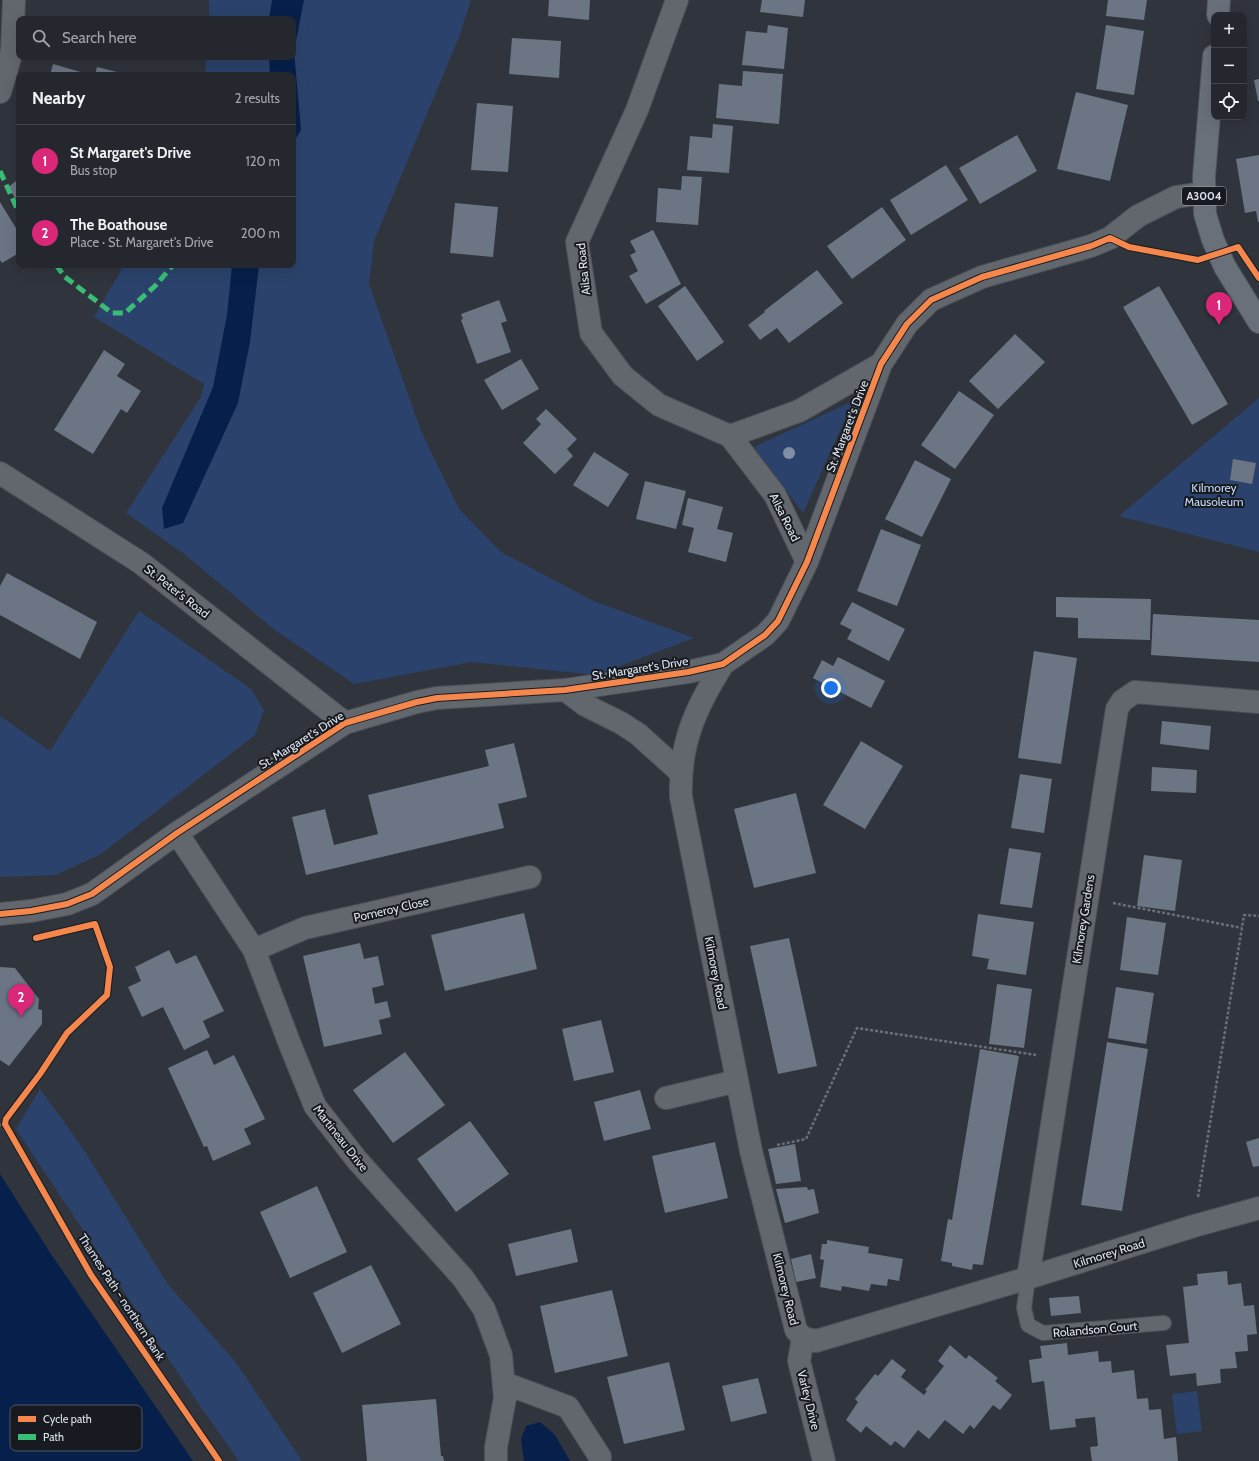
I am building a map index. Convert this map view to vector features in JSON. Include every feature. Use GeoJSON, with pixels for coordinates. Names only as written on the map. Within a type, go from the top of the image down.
{"type":"FeatureCollection","features":[{"type":"Feature","properties":{"kind":"main road"},"geometry":{"type":"LineString","coordinates":[[1218,12],[1219,0]]}},
{"type":"Feature","properties":{"kind":"main road","name":"A3004"},"geometry":{"type":"LineString","coordinates":[[1212,84],[1203,193],[1207,219],[1225,267],[1259,322]]}},
{"type":"Feature","properties":{"kind":"street"},"geometry":{"type":"LineString","coordinates":[[0,92],[12,51],[14,0]]}},
{"type":"Feature","properties":{"kind":"street","name":"Ailsa Road"},"geometry":{"type":"LineString","coordinates":[[677,0],[637,110],[577,242],[591,333],[623,376],[660,405],[730,436],[775,495],[807,562]]}},
{"type":"Feature","properties":{"kind":"street","name":"St. Margaret's Drive"},"geometry":{"type":"LineString","coordinates":[[0,914],[38,910],[67,904],[92,894],[177,833],[345,723],[417,702],[438,698],[565,690],[688,672],[723,664],[765,635],[778,621],[807,562],[881,364],[907,324],[931,300],[982,277],[1110,238],[1138,216],[1176,197],[1203,193]]}},
{"type":"Feature","properties":{"kind":"street"},"geometry":{"type":"LineString","coordinates":[[730,436],[799,411],[881,364]]}},
{"type":"Feature","properties":{"kind":"street","name":"St. Peter's Road"},"geometry":{"type":"LineString","coordinates":[[0,473],[141,562],[345,723]]}},
{"type":"Feature","properties":{"kind":"street","name":"Kilmorey Road"},"geometry":{"type":"LineString","coordinates":[[723,664],[696,712],[684,750],[680,772],[681,798],[751,1151],[796,1330],[803,1338],[816,1341],[1028,1278],[1194,1226],[1259,1208]]}},
{"type":"Feature","properties":{"kind":"street"},"geometry":{"type":"LineString","coordinates":[[565,690],[585,705],[622,723],[638,734],[680,772]]}},
{"type":"Feature","properties":{"kind":"street","name":"Kilmorey Gardens"},"geometry":{"type":"LineString","coordinates":[[1028,1278],[1061,1059],[1117,709],[1122,701],[1135,692],[1259,702]]}},
{"type":"Feature","properties":{"kind":"street","name":"Martineau Drive"},"geometry":{"type":"LineString","coordinates":[[177,833],[254,950],[315,1106],[357,1160],[463,1278],[484,1310],[501,1355],[506,1398],[496,1447],[496,1461]]}},
{"type":"Feature","properties":{"kind":"street","name":"Pomeroy Close"},"geometry":{"type":"LineString","coordinates":[[254,950],[305,928],[530,877]]}},
{"type":"Feature","properties":{"kind":"street"},"geometry":{"type":"LineString","coordinates":[[666,1098],[737,1081]]}},
{"type":"Feature","properties":{"kind":"street","name":"Varley Drive"},"geometry":{"type":"LineString","coordinates":[[803,1338],[799,1361],[824,1461]]}},
{"type":"Feature","properties":{"kind":"street"},"geometry":{"type":"LineString","coordinates":[[504,1384],[568,1407],[600,1457]]}},
{"type":"Feature","properties":{"kind":"lane","name":"Rolandson Court"},"geometry":{"type":"LineString","coordinates":[[1028,1278],[1024,1308],[1028,1325],[1043,1333],[1164,1323]]}},
{"type":"Feature","properties":{"kind":"path"},"geometry":{"type":"LineString","coordinates":[[1087,898],[1242,928]]}},
{"type":"Feature","properties":{"kind":"path"},"geometry":{"type":"LineString","coordinates":[[1194,1226],[1244,914],[1259,916]]}},
{"type":"Feature","properties":{"kind":"path"},"geometry":{"type":"LineString","coordinates":[[751,1151],[806,1139],[857,1028],[1061,1059]]}},
{"type":"Feature","properties":{"kind":"green space"},"geometry":{"type":"Polygon","coordinates":[[[209,0],[471,0],[459,37],[374,241],[369,284],[421,431],[459,509],[501,552],[594,601],[694,638],[596,675],[472,662],[354,684],[275,630],[183,553],[126,513],[201,397],[204,384],[94,317],[122,268],[296,268],[296,72],[205,72],[207,60],[296,60],[296,16],[209,16],[209,0]]]}},
{"type":"Feature","properties":{"kind":"green space","name":"Kilmorey Mausoleum"},"geometry":{"type":"Polygon","coordinates":[[[1259,398],[1259,552],[1119,516],[1259,398]]]}},
{"type":"Feature","properties":{"kind":"green space"},"geometry":{"type":"Polygon","coordinates":[[[853,401],[803,513],[754,447],[853,401]]]}},
{"type":"Feature","properties":{"kind":"green space"},"geometry":{"type":"Polygon","coordinates":[[[139,611],[251,689],[264,710],[255,735],[101,854],[56,875],[0,877],[0,716],[50,751],[139,611]]]}},
{"type":"Feature","properties":{"kind":"green space"},"geometry":{"type":"Polygon","coordinates":[[[40,1089],[82,1147],[167,1283],[237,1364],[302,1461],[239,1461],[198,1403],[16,1129],[40,1089]]]}},
{"type":"Feature","properties":{"kind":"green space"},"geometry":{"type":"Polygon","coordinates":[[[1197,1391],[1202,1431],[1177,1434],[1172,1394],[1197,1391]]]}},
{"type":"Feature","properties":{"kind":"shaded area"},"geometry":{"type":"Polygon","coordinates":[[[272,0],[304,0],[296,41],[296,16],[269,16],[272,0]]]}},
{"type":"Feature","properties":{"kind":"shaded area"},"geometry":{"type":"Polygon","coordinates":[[[269,60],[295,60],[296,72],[270,72],[269,60]]]}},
{"type":"Feature","properties":{"kind":"shaded area"},"geometry":{"type":"Polygon","coordinates":[[[296,74],[301,130],[296,138],[296,74]]]}},
{"type":"Feature","properties":{"kind":"shaded area"},"geometry":{"type":"Polygon","coordinates":[[[232,268],[259,268],[250,342],[238,403],[183,523],[164,529],[162,508],[213,387],[227,315],[232,268]]]}},
{"type":"Feature","properties":{"kind":"shaded area"},"geometry":{"type":"Polygon","coordinates":[[[0,1174],[51,1254],[193,1461],[0,1461],[0,1174]]]}},
{"type":"Feature","properties":{"kind":"shaded area"},"geometry":{"type":"Polygon","coordinates":[[[540,1422],[555,1435],[570,1461],[524,1461],[521,1439],[526,1426],[540,1422]]]}},
{"type":"Feature","properties":{"kind":"building"},"geometry":{"type":"Polygon","coordinates":[[[549,0],[590,0],[589,20],[548,16],[549,0]]]}},
{"type":"Feature","properties":{"kind":"building"},"geometry":{"type":"Polygon","coordinates":[[[762,0],[805,0],[803,17],[760,12],[762,0]]]}},
{"type":"Feature","properties":{"kind":"building"},"geometry":{"type":"Polygon","coordinates":[[[1108,0],[1147,0],[1144,20],[1106,16],[1108,0]]]}},
{"type":"Feature","properties":{"kind":"building"},"geometry":{"type":"Polygon","coordinates":[[[768,25],[788,28],[784,69],[742,65],[746,31],[767,33],[768,25]]]}},
{"type":"Feature","properties":{"kind":"building"},"geometry":{"type":"Polygon","coordinates":[[[1106,25],[1144,31],[1134,95],[1096,89],[1106,25]]]}},
{"type":"Feature","properties":{"kind":"building"},"geometry":{"type":"Polygon","coordinates":[[[512,38],[561,41],[559,78],[509,74],[512,38]]]}},
{"type":"Feature","properties":{"kind":"building"},"geometry":{"type":"Polygon","coordinates":[[[53,64],[81,72],[51,72],[53,64]]]}},
{"type":"Feature","properties":{"kind":"building"},"geometry":{"type":"Polygon","coordinates":[[[97,67],[117,72],[96,72],[97,67]]]}},
{"type":"Feature","properties":{"kind":"building"},"geometry":{"type":"Polygon","coordinates":[[[743,71],[783,74],[779,124],[716,118],[719,84],[742,86],[743,71]]]}},
{"type":"Feature","properties":{"kind":"building"},"geometry":{"type":"Polygon","coordinates":[[[1259,79],[1259,101],[1258,101],[1254,80],[1259,79]]]}},
{"type":"Feature","properties":{"kind":"building"},"geometry":{"type":"Polygon","coordinates":[[[1076,92],[1128,105],[1110,181],[1057,169],[1076,92]]]}},
{"type":"Feature","properties":{"kind":"building"},"geometry":{"type":"Polygon","coordinates":[[[477,103],[513,106],[508,172],[471,170],[477,103]]]}},
{"type":"Feature","properties":{"kind":"building"},"geometry":{"type":"Polygon","coordinates":[[[713,124],[733,126],[729,173],[687,170],[690,136],[712,138],[713,124]]]}},
{"type":"Feature","properties":{"kind":"building"},"geometry":{"type":"Polygon","coordinates":[[[1017,135],[1037,171],[980,204],[959,168],[1017,135]]]}},
{"type":"Feature","properties":{"kind":"building"},"geometry":{"type":"Polygon","coordinates":[[[1259,155],[1258,222],[1256,211],[1245,213],[1236,159],[1259,155]]]}},
{"type":"Feature","properties":{"kind":"building"},"geometry":{"type":"Polygon","coordinates":[[[946,165],[968,200],[911,235],[890,200],[946,165]]]}},
{"type":"Feature","properties":{"kind":"building"},"geometry":{"type":"Polygon","coordinates":[[[682,176],[702,177],[698,225],[656,222],[658,188],[681,190],[682,176]]]}},
{"type":"Feature","properties":{"kind":"building"},"geometry":{"type":"Polygon","coordinates":[[[16,181],[16,199],[8,187],[16,181]]]}},
{"type":"Feature","properties":{"kind":"building"},"geometry":{"type":"Polygon","coordinates":[[[0,202],[16,228],[16,255],[2,263],[0,260],[0,202]]]}},
{"type":"Feature","properties":{"kind":"building"},"geometry":{"type":"Polygon","coordinates":[[[455,203],[498,207],[493,257],[450,253],[455,203]]]}},
{"type":"Feature","properties":{"kind":"building"},"geometry":{"type":"Polygon","coordinates":[[[882,207],[906,240],[852,279],[827,246],[882,207]]]}},
{"type":"Feature","properties":{"kind":"building"},"geometry":{"type":"Polygon","coordinates":[[[653,230],[681,284],[646,304],[629,276],[638,271],[630,255],[636,252],[630,241],[653,230]]]}},
{"type":"Feature","properties":{"kind":"building"},"geometry":{"type":"Polygon","coordinates":[[[817,270],[843,303],[789,343],[777,328],[760,340],[748,325],[817,270]]]}},
{"type":"Feature","properties":{"kind":"building"},"geometry":{"type":"Polygon","coordinates":[[[685,286],[724,342],[697,361],[658,306],[685,286]]]}},
{"type":"Feature","properties":{"kind":"building"},"geometry":{"type":"Polygon","coordinates":[[[1159,286],[1228,404],[1192,425],[1123,307],[1159,286]]]}},
{"type":"Feature","properties":{"kind":"building"},"geometry":{"type":"Polygon","coordinates":[[[499,300],[507,321],[501,323],[511,352],[477,364],[461,320],[463,319],[461,314],[499,300]]]}},
{"type":"Feature","properties":{"kind":"building"},"geometry":{"type":"Polygon","coordinates":[[[1015,334],[1045,362],[998,409],[969,381],[1015,334]]]}},
{"type":"Feature","properties":{"kind":"building"},"geometry":{"type":"Polygon","coordinates":[[[104,350],[125,364],[117,376],[141,391],[127,413],[121,409],[93,454],[54,430],[104,350]]]}},
{"type":"Feature","properties":{"kind":"building"},"geometry":{"type":"Polygon","coordinates":[[[521,359],[539,389],[502,410],[484,380],[521,359]]]}},
{"type":"Feature","properties":{"kind":"building"},"geometry":{"type":"Polygon","coordinates":[[[959,391],[994,415],[955,469],[921,445],[959,391]]]}},
{"type":"Feature","properties":{"kind":"building"},"geometry":{"type":"Polygon","coordinates":[[[546,409],[577,439],[567,449],[573,456],[555,474],[523,443],[541,424],[536,419],[546,409]]]}},
{"type":"Feature","properties":{"kind":"building"},"geometry":{"type":"Polygon","coordinates":[[[594,452],[629,474],[608,507],[573,485],[594,452]]]}},
{"type":"Feature","properties":{"kind":"building","name":"Kilmorey Mausoleum"},"geometry":{"type":"Polygon","coordinates":[[[1233,459],[1256,463],[1252,484],[1230,480],[1233,459]]]}},
{"type":"Feature","properties":{"kind":"building"},"geometry":{"type":"Polygon","coordinates":[[[915,460],[951,479],[922,537],[885,519],[915,460]]]}},
{"type":"Feature","properties":{"kind":"building"},"geometry":{"type":"Polygon","coordinates":[[[645,481],[686,491],[676,529],[636,519],[645,481]]]}},
{"type":"Feature","properties":{"kind":"building"},"geometry":{"type":"Polygon","coordinates":[[[688,498],[723,507],[717,529],[733,533],[726,562],[688,552],[694,528],[682,525],[688,498]]]}},
{"type":"Feature","properties":{"kind":"building"},"geometry":{"type":"Polygon","coordinates":[[[881,529],[921,545],[897,606],[857,591],[881,529]]]}},
{"type":"Feature","properties":{"kind":"building"},"geometry":{"type":"Polygon","coordinates":[[[7,573],[97,622],[80,659],[0,615],[0,586],[7,573]]]}},
{"type":"Feature","properties":{"kind":"building"},"geometry":{"type":"Polygon","coordinates":[[[1056,597],[1151,599],[1150,640],[1078,638],[1078,618],[1056,617],[1056,597]]]}},
{"type":"Feature","properties":{"kind":"building"},"geometry":{"type":"Polygon","coordinates":[[[852,602],[905,629],[889,661],[847,639],[852,630],[840,624],[852,602]]]}},
{"type":"Feature","properties":{"kind":"building"},"geometry":{"type":"Polygon","coordinates":[[[1153,614],[1259,620],[1259,662],[1151,655],[1153,614]]]}},
{"type":"Feature","properties":{"kind":"building"},"geometry":{"type":"Polygon","coordinates":[[[1034,651],[1077,658],[1061,764],[1018,758],[1034,651]]]}},
{"type":"Feature","properties":{"kind":"building"},"geometry":{"type":"Polygon","coordinates":[[[838,657],[885,681],[871,708],[813,678],[822,660],[833,666],[838,657]]]}},
{"type":"Feature","properties":{"kind":"building"},"geometry":{"type":"Polygon","coordinates":[[[1162,721],[1211,726],[1209,750],[1160,744],[1162,721]]]}},
{"type":"Feature","properties":{"kind":"building"},"geometry":{"type":"Polygon","coordinates":[[[861,741],[903,766],[865,829],[823,805],[861,741]]]}},
{"type":"Feature","properties":{"kind":"building"},"geometry":{"type":"Polygon","coordinates":[[[514,743],[527,797],[498,804],[504,828],[306,875],[292,817],[325,809],[334,845],[378,834],[368,795],[489,766],[485,750],[514,743]]]}},
{"type":"Feature","properties":{"kind":"building"},"geometry":{"type":"Polygon","coordinates":[[[1152,767],[1197,770],[1196,793],[1151,791],[1152,767]]]}},
{"type":"Feature","properties":{"kind":"building"},"geometry":{"type":"Polygon","coordinates":[[[1020,774],[1052,779],[1044,833],[1011,828],[1020,774]]]}},
{"type":"Feature","properties":{"kind":"building"},"geometry":{"type":"Polygon","coordinates":[[[796,793],[816,873],[754,888],[734,809],[796,793]]]}},
{"type":"Feature","properties":{"kind":"building"},"geometry":{"type":"Polygon","coordinates":[[[1009,848],[1041,853],[1032,908],[1000,904],[1009,848]]]}},
{"type":"Feature","properties":{"kind":"building"},"geometry":{"type":"Polygon","coordinates":[[[1144,855],[1182,860],[1175,911],[1137,906],[1144,855]]]}},
{"type":"Feature","properties":{"kind":"building"},"geometry":{"type":"Polygon","coordinates":[[[524,913],[537,969],[445,991],[431,935],[524,913]]]}},
{"type":"Feature","properties":{"kind":"building"},"geometry":{"type":"Polygon","coordinates":[[[978,914],[1034,922],[1026,975],[987,969],[989,959],[972,956],[978,914]]]}},
{"type":"Feature","properties":{"kind":"building"},"geometry":{"type":"Polygon","coordinates":[[[1127,917],[1166,923],[1158,975],[1120,970],[1127,917]]]}},
{"type":"Feature","properties":{"kind":"building"},"geometry":{"type":"Polygon","coordinates":[[[789,938],[817,1066],[778,1074],[750,946],[789,938]]]}},
{"type":"Feature","properties":{"kind":"building"},"geometry":{"type":"Polygon","coordinates":[[[360,943],[364,959],[378,956],[384,985],[372,988],[375,1004],[387,1001],[391,1017],[379,1020],[382,1034],[324,1047],[303,956],[360,943]]]}},
{"type":"Feature","properties":{"kind":"building"},"geometry":{"type":"Polygon","coordinates":[[[169,950],[176,964],[196,955],[224,1011],[203,1021],[210,1037],[184,1050],[163,1007],[142,1017],[128,987],[141,981],[135,967],[169,950]]]}},
{"type":"Feature","properties":{"kind":"building"},"geometry":{"type":"Polygon","coordinates":[[[0,967],[15,968],[39,999],[38,1009],[42,1010],[42,1024],[9,1066],[0,1060],[0,967]]]}},
{"type":"Feature","properties":{"kind":"building"},"geometry":{"type":"Polygon","coordinates":[[[997,984],[1032,989],[1024,1048],[989,1044],[997,984]]]}},
{"type":"Feature","properties":{"kind":"building"},"geometry":{"type":"Polygon","coordinates":[[[1116,987],[1154,993],[1146,1044],[1108,1038],[1116,987]]]}},
{"type":"Feature","properties":{"kind":"building"},"geometry":{"type":"Polygon","coordinates":[[[601,1020],[614,1072],[574,1081],[562,1029],[601,1020]]]}},
{"type":"Feature","properties":{"kind":"building"},"geometry":{"type":"Polygon","coordinates":[[[1107,1042],[1148,1049],[1122,1211],[1081,1205],[1107,1042]]]}},
{"type":"Feature","properties":{"kind":"building"},"geometry":{"type":"Polygon","coordinates":[[[980,1049],[1019,1056],[983,1265],[973,1264],[972,1270],[952,1266],[952,1263],[941,1261],[948,1219],[952,1220],[980,1049]]]}},
{"type":"Feature","properties":{"kind":"building"},"geometry":{"type":"Polygon","coordinates":[[[207,1050],[214,1065],[234,1055],[265,1119],[244,1129],[251,1144],[213,1161],[207,1146],[204,1147],[168,1068],[207,1050]]]}},
{"type":"Feature","properties":{"kind":"building"},"geometry":{"type":"Polygon","coordinates":[[[405,1052],[445,1105],[393,1143],[353,1090],[405,1052]]]}},
{"type":"Feature","properties":{"kind":"building"},"geometry":{"type":"Polygon","coordinates":[[[640,1090],[651,1129],[604,1141],[594,1102],[640,1090]]]}},
{"type":"Feature","properties":{"kind":"building"},"geometry":{"type":"Polygon","coordinates":[[[470,1121],[509,1174],[456,1212],[417,1159],[470,1121]]]}},
{"type":"Feature","properties":{"kind":"building"},"geometry":{"type":"Polygon","coordinates":[[[1259,1138],[1259,1166],[1253,1167],[1246,1142],[1259,1138]]]}},
{"type":"Feature","properties":{"kind":"building"},"geometry":{"type":"Polygon","coordinates":[[[715,1142],[728,1198],[665,1213],[652,1156],[715,1142]]]}},
{"type":"Feature","properties":{"kind":"building"},"geometry":{"type":"Polygon","coordinates":[[[795,1144],[801,1181],[776,1184],[768,1149],[795,1144]]]}},
{"type":"Feature","properties":{"kind":"building"},"geometry":{"type":"Polygon","coordinates":[[[317,1186],[347,1252],[290,1278],[260,1212],[317,1186]]]}},
{"type":"Feature","properties":{"kind":"building"},"geometry":{"type":"Polygon","coordinates":[[[807,1187],[808,1190],[814,1189],[819,1213],[785,1223],[776,1189],[807,1187]]]}},
{"type":"Feature","properties":{"kind":"building"},"geometry":{"type":"Polygon","coordinates":[[[571,1229],[578,1262],[516,1276],[508,1244],[571,1229]]]}},
{"type":"Feature","properties":{"kind":"building"},"geometry":{"type":"Polygon","coordinates":[[[827,1240],[869,1247],[868,1253],[903,1259],[899,1281],[888,1279],[887,1286],[871,1284],[869,1291],[842,1286],[841,1291],[820,1287],[824,1260],[820,1259],[822,1244],[827,1244],[827,1240]]]}},
{"type":"Feature","properties":{"kind":"building"},"geometry":{"type":"Polygon","coordinates":[[[811,1254],[816,1278],[796,1282],[791,1259],[811,1254]]]}},
{"type":"Feature","properties":{"kind":"building"},"geometry":{"type":"Polygon","coordinates":[[[371,1265],[401,1324],[342,1353],[313,1293],[371,1265]]]}},
{"type":"Feature","properties":{"kind":"building"},"geometry":{"type":"Polygon","coordinates":[[[1227,1271],[1228,1285],[1241,1283],[1244,1306],[1254,1305],[1257,1334],[1247,1335],[1248,1351],[1235,1352],[1237,1368],[1220,1369],[1221,1383],[1197,1386],[1196,1373],[1170,1376],[1166,1345],[1189,1343],[1183,1287],[1198,1285],[1197,1274],[1227,1271]]]}},
{"type":"Feature","properties":{"kind":"building"},"geometry":{"type":"Polygon","coordinates":[[[612,1290],[628,1356],[555,1373],[540,1306],[612,1290]]]}},
{"type":"Feature","properties":{"kind":"building"},"geometry":{"type":"Polygon","coordinates":[[[1079,1296],[1081,1313],[1051,1316],[1049,1298],[1079,1296]]]}},
{"type":"Feature","properties":{"kind":"building"},"geometry":{"type":"Polygon","coordinates":[[[1067,1343],[1068,1355],[1098,1351],[1099,1362],[1111,1361],[1112,1373],[1134,1370],[1137,1399],[1148,1398],[1149,1410],[1161,1409],[1164,1439],[1176,1437],[1178,1461],[1092,1461],[1090,1447],[1098,1446],[1095,1417],[1075,1419],[1076,1427],[1050,1430],[1044,1381],[1032,1383],[1029,1360],[1042,1358],[1040,1346],[1067,1343]]]}},
{"type":"Feature","properties":{"kind":"building"},"geometry":{"type":"Polygon","coordinates":[[[950,1345],[966,1359],[969,1355],[998,1378],[995,1381],[1012,1395],[1000,1410],[993,1405],[974,1429],[970,1425],[963,1434],[945,1420],[929,1439],[918,1430],[904,1448],[895,1441],[891,1446],[866,1426],[861,1433],[846,1420],[858,1402],[855,1399],[875,1374],[878,1376],[892,1359],[906,1370],[901,1377],[924,1395],[927,1391],[925,1390],[944,1366],[938,1361],[950,1345]]]}},
{"type":"Feature","properties":{"kind":"building"},"geometry":{"type":"Polygon","coordinates":[[[669,1362],[685,1430],[624,1444],[607,1377],[669,1362]]]}},
{"type":"Feature","properties":{"kind":"building"},"geometry":{"type":"Polygon","coordinates":[[[758,1378],[767,1413],[731,1422],[722,1386],[758,1378]]]}},
{"type":"Feature","properties":{"kind":"building"},"geometry":{"type":"Polygon","coordinates":[[[436,1399],[441,1456],[443,1456],[444,1461],[367,1461],[362,1405],[436,1399]]]}},
{"type":"Feature","properties":{"kind":"marked path"},"geometry":{"type":"LineString","coordinates":[[0,171],[16,206]]}},
{"type":"Feature","properties":{"kind":"marked path"},"geometry":{"type":"LineString","coordinates":[[58,268],[65,277],[112,313],[125,313],[155,286],[170,268]]}},
{"type":"Feature","properties":{"kind":"cycle path"},"geometry":{"type":"LineString","coordinates":[[0,914],[31,911],[67,904],[92,894],[177,833],[345,723],[417,702],[437,698],[565,690],[688,672],[723,664],[765,635],[778,621],[807,562],[881,364],[907,324],[931,300],[982,277],[1091,246],[1110,238],[1129,247],[1198,260],[1238,247],[1259,278]]}},
{"type":"Feature","properties":{"kind":"cycle path","name":"Thames Path - northern Bank"},"geometry":{"type":"LineString","coordinates":[[36,938],[95,924],[110,967],[107,995],[67,1033],[40,1074],[6,1119],[5,1124],[91,1275],[219,1461]]}},
{"type":"Feature","properties":{"kind":"place","name":"St Margaret's Drive"},"geometry":{"type":"Point","coordinates":[1219,325]}},
{"type":"Feature","properties":{"kind":"place","name":"The Boathouse"},"geometry":{"type":"Point","coordinates":[21,1017]}}]}
